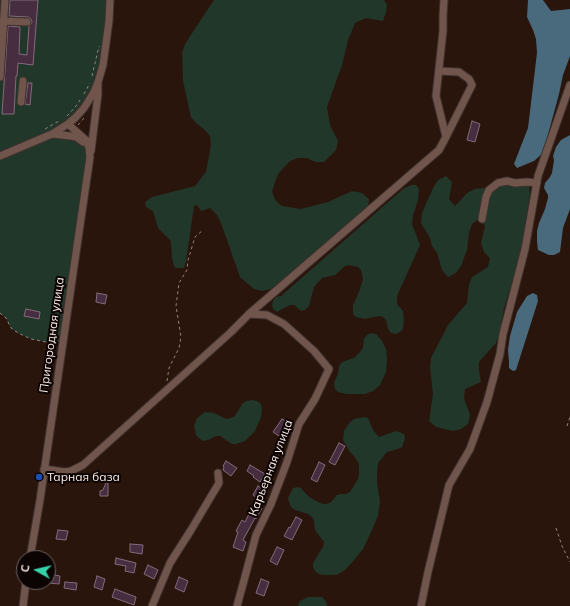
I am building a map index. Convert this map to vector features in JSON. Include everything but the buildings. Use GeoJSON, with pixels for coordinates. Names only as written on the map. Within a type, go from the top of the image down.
{"type":"FeatureCollection","features":[{"type":"Feature","properties":{"kind":"street"},"geometry":{"type":"LineString","coordinates":[[0,77],[2,24],[5,0]]}},
{"type":"Feature","properties":{"kind":"street"},"geometry":{"type":"LineString","coordinates":[[0,156],[71,126],[84,108],[94,92],[103,65],[107,42],[110,0]]}},
{"type":"Feature","properties":{"kind":"street"},"geometry":{"type":"LineString","coordinates":[[444,0],[443,31],[436,96],[446,137]]}},
{"type":"Feature","properties":{"kind":"street"},"geometry":{"type":"LineString","coordinates":[[2,24],[27,22]]}},
{"type":"Feature","properties":{"kind":"street"},"geometry":{"type":"LineString","coordinates":[[44,470],[65,472],[71,471],[83,465],[230,333],[249,314],[439,150],[472,85],[469,79],[459,72],[439,70]]}},
{"type":"Feature","properties":{"kind":"street"},"geometry":{"type":"LineString","coordinates":[[21,102],[23,81]]}},
{"type":"Feature","properties":{"kind":"street"},"geometry":{"type":"LineString","coordinates":[[90,157],[98,94],[98,82]]}},
{"type":"Feature","properties":{"kind":"street"},"geometry":{"type":"LineString","coordinates":[[421,606],[449,485],[470,449],[487,402],[525,249],[538,176],[570,85]]}},
{"type":"Feature","properties":{"kind":"street"},"geometry":{"type":"LineString","coordinates":[[90,157],[90,132],[94,92]]}},
{"type":"Feature","properties":{"kind":"street","name":"Пригородная улица"},"geometry":{"type":"LineString","coordinates":[[31,550],[90,157],[86,140],[71,126]]}},
{"type":"Feature","properties":{"kind":"street"},"geometry":{"type":"LineString","coordinates":[[52,134],[71,136],[80,139],[86,147],[90,157]]}},
{"type":"Feature","properties":{"kind":"street"},"geometry":{"type":"LineString","coordinates":[[482,219],[486,197],[489,190],[498,183],[507,181],[515,183],[537,183]]}},
{"type":"Feature","properties":{"kind":"street","name":"Карьерная улица"},"geometry":{"type":"LineString","coordinates":[[237,606],[256,535],[271,504],[287,462],[299,424],[315,399],[329,369],[314,351],[284,324],[266,315],[249,314]]}},
{"type":"Feature","properties":{"kind":"street"},"geometry":{"type":"LineString","coordinates":[[152,606],[170,563],[192,530],[219,483],[218,473]]}},
{"type":"Feature","properties":{"kind":"street"},"geometry":{"type":"LineString","coordinates":[[23,606],[25,590]]}},
{"type":"Feature","properties":{"kind":"path"},"geometry":{"type":"LineString","coordinates":[[43,130],[64,118],[83,97],[92,80],[99,42]]}},
{"type":"Feature","properties":{"kind":"path"},"geometry":{"type":"LineString","coordinates":[[71,126],[83,120],[87,115]]}},
{"type":"Feature","properties":{"kind":"path"},"geometry":{"type":"LineString","coordinates":[[170,387],[167,382],[169,368],[179,348],[181,337],[176,306],[179,283],[187,270],[188,260],[195,237],[203,230]]}},
{"type":"Feature","properties":{"kind":"path"},"geometry":{"type":"LineString","coordinates":[[0,313],[6,318],[11,328],[18,333],[31,339],[62,344]]}},
{"type":"Feature","properties":{"kind":"path"},"geometry":{"type":"LineString","coordinates":[[567,426],[570,417]]}},
{"type":"Feature","properties":{"kind":"path"},"geometry":{"type":"LineString","coordinates":[[556,528],[562,546],[570,562]]}},
{"type":"Feature","properties":{"kind":"green space"},"geometry":{"type":"Polygon","coordinates":[[[0,0],[109,0],[98,82],[84,108],[53,134],[83,142],[90,157],[62,344],[31,339],[18,333],[11,328],[6,318],[0,313],[0,0]]]}},
{"type":"Feature","properties":{"kind":"green space"},"geometry":{"type":"Polygon","coordinates":[[[214,0],[384,0],[387,4],[383,21],[366,18],[355,23],[348,40],[342,65],[327,107],[330,125],[338,141],[336,150],[324,162],[315,162],[307,158],[298,158],[290,161],[278,174],[272,191],[275,200],[282,206],[301,209],[328,202],[352,191],[362,193],[369,199],[368,208],[271,289],[262,291],[254,289],[240,277],[221,223],[217,215],[210,208],[201,211],[197,205],[194,206],[184,268],[175,268],[172,259],[171,241],[158,228],[153,211],[146,207],[145,202],[152,197],[195,186],[206,172],[211,145],[210,136],[191,117],[183,81],[182,53],[185,44],[214,0]]]}},
{"type":"Feature","properties":{"kind":"green space"},"geometry":{"type":"Polygon","coordinates":[[[446,176],[452,182],[449,199],[455,206],[467,193],[475,189],[520,184],[529,185],[530,194],[520,257],[504,308],[499,335],[496,343],[479,362],[481,382],[465,389],[464,398],[470,415],[468,424],[461,429],[453,431],[436,427],[429,421],[433,394],[430,367],[431,358],[448,325],[467,303],[469,285],[472,277],[488,267],[490,258],[484,252],[481,243],[485,226],[479,219],[472,224],[469,233],[467,250],[461,266],[456,273],[448,277],[442,270],[437,253],[421,223],[422,213],[433,188],[438,180],[446,176]]]}},
{"type":"Feature","properties":{"kind":"green space"},"geometry":{"type":"Polygon","coordinates":[[[411,185],[416,185],[419,189],[412,224],[420,245],[397,296],[397,304],[403,311],[404,320],[403,329],[400,332],[396,334],[391,333],[388,329],[386,320],[383,317],[379,316],[365,319],[356,317],[353,314],[353,305],[363,279],[361,270],[358,267],[349,265],[345,266],[335,275],[322,278],[314,287],[309,306],[305,310],[301,311],[294,305],[290,305],[277,312],[273,309],[273,301],[276,297],[281,296],[403,189],[411,185]]]}},
{"type":"Feature","properties":{"kind":"green space"},"geometry":{"type":"Polygon","coordinates":[[[371,333],[376,334],[386,349],[386,372],[380,385],[373,391],[365,394],[347,394],[338,392],[335,389],[334,384],[341,363],[354,358],[360,352],[363,348],[364,339],[371,333]]]}},
{"type":"Feature","properties":{"kind":"green space"},"geometry":{"type":"Polygon","coordinates":[[[252,400],[260,403],[262,408],[261,417],[255,431],[245,441],[232,444],[220,436],[216,436],[203,441],[196,435],[194,426],[197,418],[205,412],[214,413],[226,419],[231,418],[235,416],[243,403],[252,400]]]}},
{"type":"Feature","properties":{"kind":"green space"},"geometry":{"type":"Polygon","coordinates":[[[364,417],[368,418],[373,430],[379,437],[396,431],[404,434],[405,438],[402,447],[387,452],[378,463],[377,483],[380,501],[378,516],[363,549],[345,570],[337,575],[319,574],[315,571],[313,563],[323,547],[324,542],[315,530],[312,517],[291,507],[288,498],[293,488],[297,487],[301,488],[314,500],[323,504],[331,502],[337,495],[350,492],[358,479],[359,464],[343,440],[344,431],[354,419],[364,417]]]}},
{"type":"Feature","properties":{"kind":"green space"},"geometry":{"type":"Polygon","coordinates":[[[308,597],[322,597],[327,606],[298,606],[300,601],[308,597]]]}},
{"type":"Feature","properties":{"kind":"water"},"geometry":{"type":"Polygon","coordinates":[[[528,0],[543,0],[551,11],[570,9],[570,56],[563,75],[543,153],[534,161],[517,168],[514,164],[528,128],[537,53],[536,39],[527,17],[528,0]]]}},
{"type":"Feature","properties":{"kind":"water"},"geometry":{"type":"Polygon","coordinates":[[[570,135],[570,209],[563,228],[560,252],[554,255],[549,255],[538,250],[537,242],[539,223],[548,198],[544,188],[545,183],[552,173],[554,160],[553,156],[556,147],[561,140],[570,135]]]}},
{"type":"Feature","properties":{"kind":"water"},"geometry":{"type":"Polygon","coordinates":[[[533,293],[537,295],[538,301],[516,370],[513,371],[509,368],[508,350],[510,336],[517,312],[527,296],[533,293]]]}},
{"type":"Feature","properties":{"kind":"place","name":"Тарная база"},"geometry":{"type":"Point","coordinates":[39,477]}}]}
